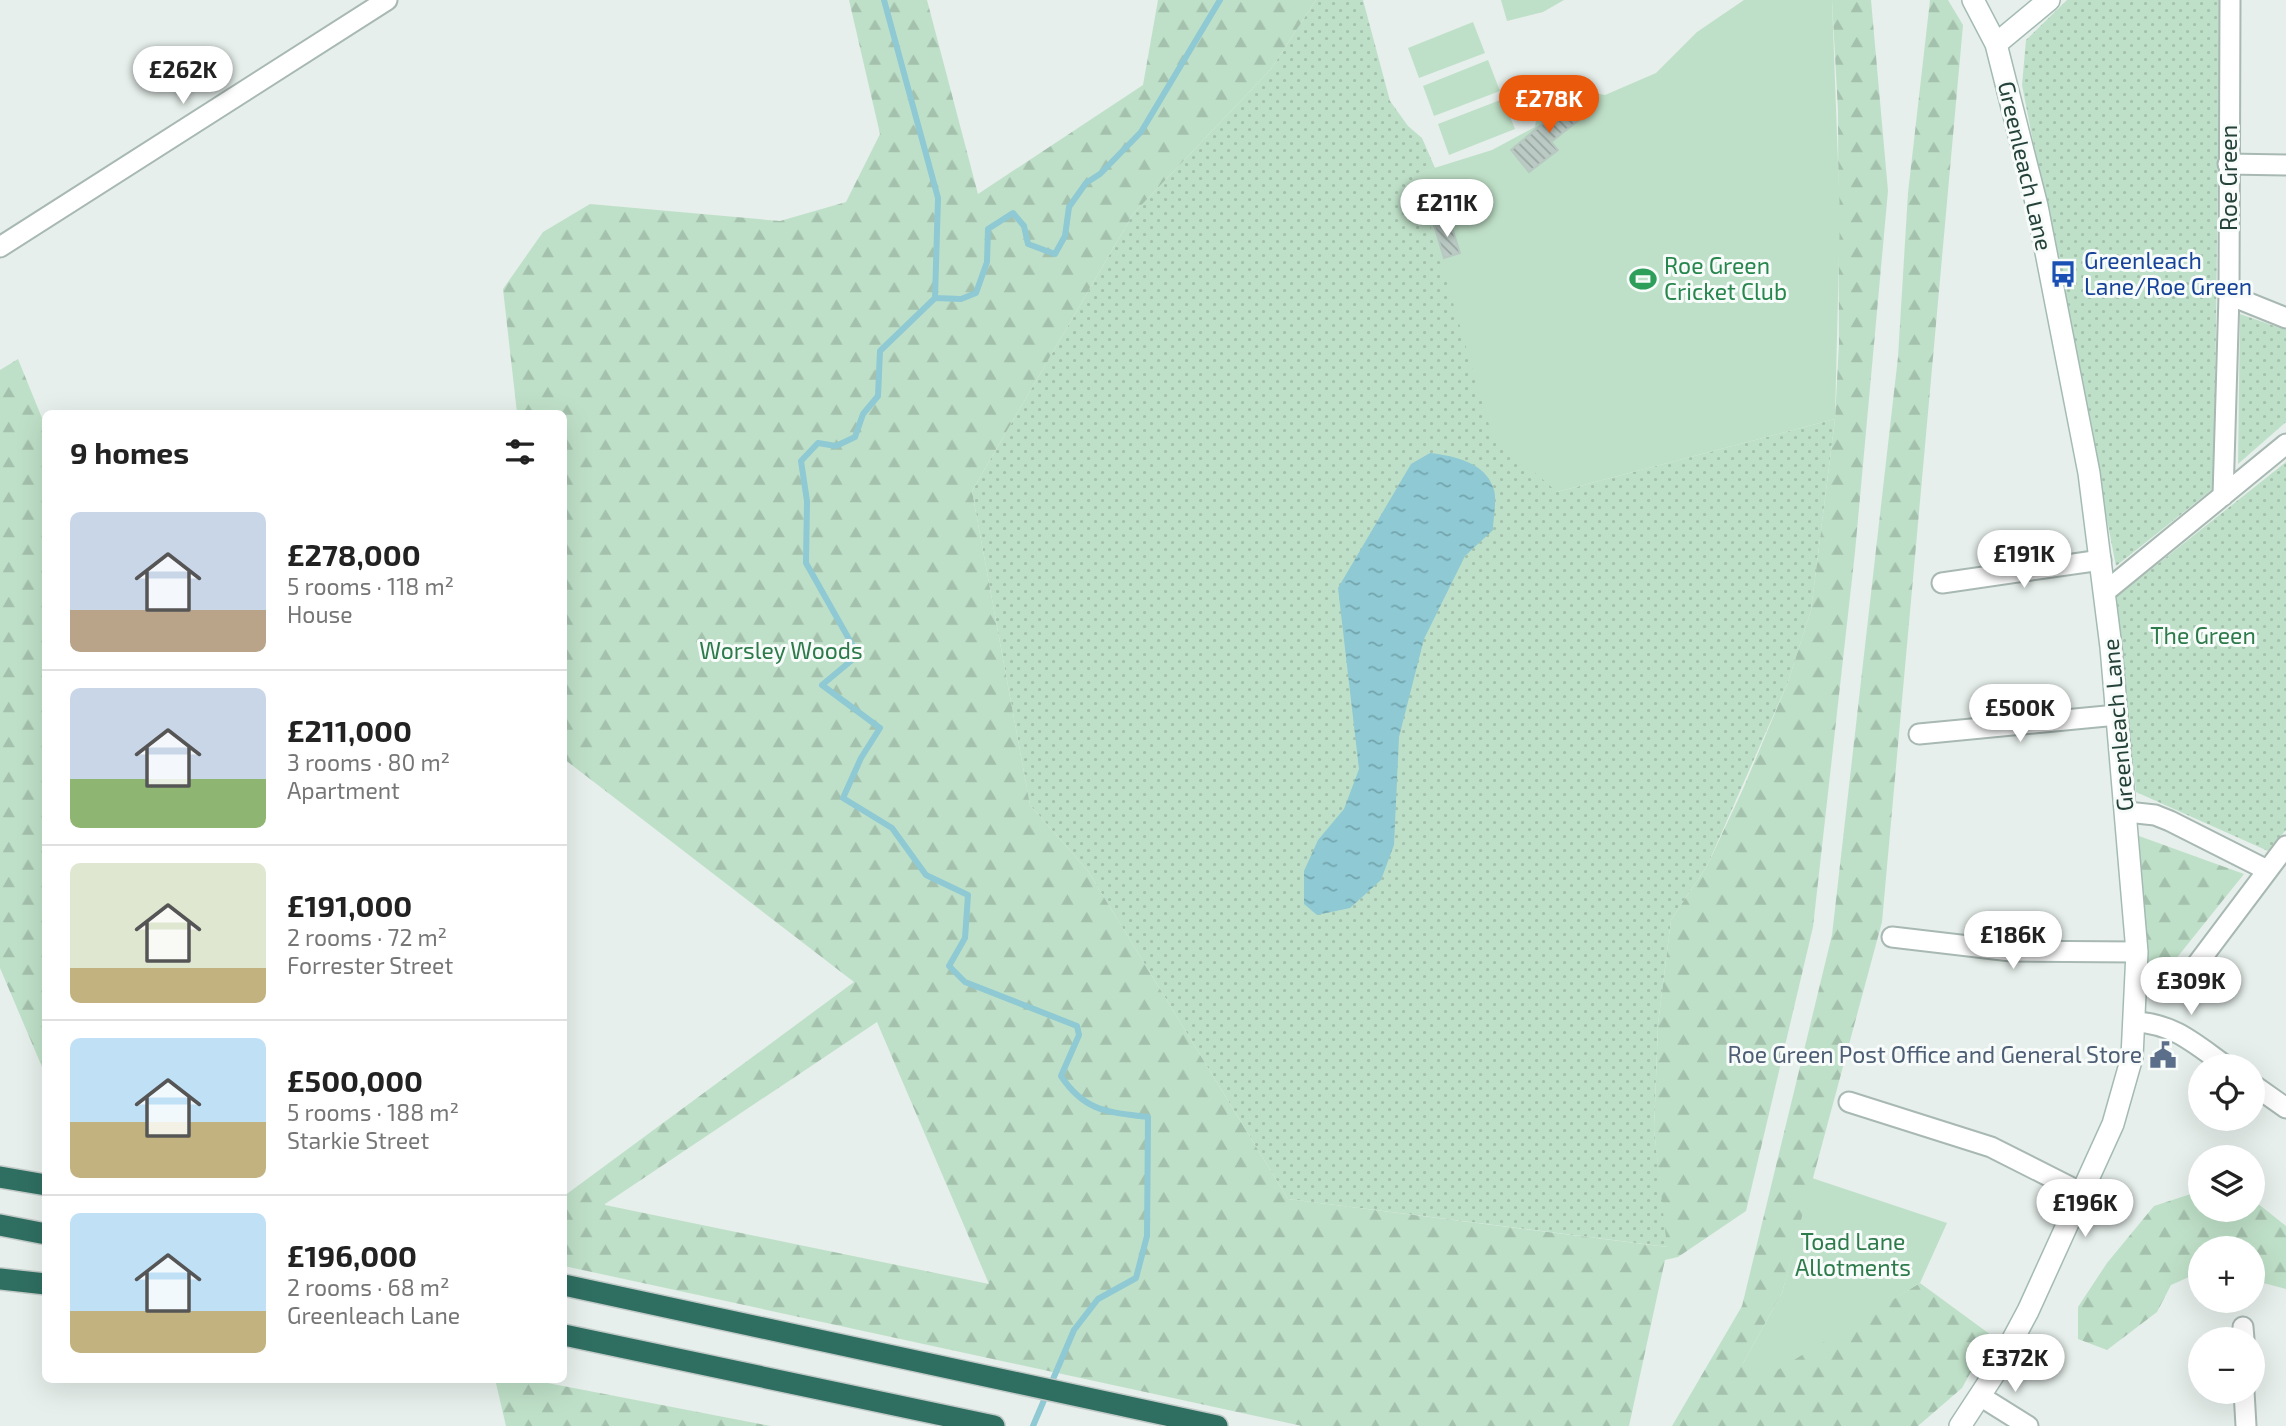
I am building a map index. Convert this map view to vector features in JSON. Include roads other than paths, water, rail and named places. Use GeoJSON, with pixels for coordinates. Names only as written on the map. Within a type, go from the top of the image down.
{"type":"FeatureCollection","features":[{"type":"Feature","properties":{"kind":"highway"},"geometry":{"type":"LineString","coordinates":[[0,1177],[42,1184]]}},
{"type":"Feature","properties":{"kind":"highway"},"geometry":{"type":"LineString","coordinates":[[0,1225],[42,1233]]}},
{"type":"Feature","properties":{"kind":"highway"},"geometry":{"type":"LineString","coordinates":[[0,1279],[42,1284]]}},
{"type":"Feature","properties":{"kind":"highway"},"geometry":{"type":"LineString","coordinates":[[567,1286],[1217,1426]]}},
{"type":"Feature","properties":{"kind":"highway"},"geometry":{"type":"LineString","coordinates":[[569,1336],[994,1426]]}},
{"type":"Feature","properties":{"kind":"street"},"geometry":{"type":"LineString","coordinates":[[0,247],[387,0]]}},
{"type":"Feature","properties":{"kind":"street","name":"Greenleach Lane"},"geometry":{"type":"LineString","coordinates":[[1960,1426],[2028,1311],[2084,1194],[2125,1088],[2136,1022],[2137,952],[2127,813],[2105,592],[2066,351],[2037,206],[1996,44],[1973,0]]}},
{"type":"Feature","properties":{"kind":"street"},"geometry":{"type":"LineString","coordinates":[[1996,44],[2049,0]]}},
{"type":"Feature","properties":{"kind":"street","name":"Roe Green"},"geometry":{"type":"LineString","coordinates":[[2223,496],[2229,295],[2230,0]]}},
{"type":"Feature","properties":{"kind":"street"},"geometry":{"type":"LineString","coordinates":[[2228,164],[2286,165]]}},
{"type":"Feature","properties":{"kind":"street"},"geometry":{"type":"LineString","coordinates":[[2229,295],[2286,318]]}},
{"type":"Feature","properties":{"kind":"street"},"geometry":{"type":"LineString","coordinates":[[2105,592],[2286,444]]}},
{"type":"Feature","properties":{"kind":"street"},"geometry":{"type":"LineString","coordinates":[[1942,583],[2101,561]]}},
{"type":"Feature","properties":{"kind":"street"},"geometry":{"type":"LineString","coordinates":[[1919,734],[2117,715]]}},
{"type":"Feature","properties":{"kind":"street"},"geometry":{"type":"LineString","coordinates":[[2127,813],[2146,813],[2170,821],[2267,870]]}},
{"type":"Feature","properties":{"kind":"street"},"geometry":{"type":"LineString","coordinates":[[2136,985],[2176,982],[2192,971],[2286,846]]}},
{"type":"Feature","properties":{"kind":"street"},"geometry":{"type":"LineString","coordinates":[[1892,937],[2034,952],[2137,952]]}},
{"type":"Feature","properties":{"kind":"street"},"geometry":{"type":"LineString","coordinates":[[2136,1022],[2159,1023],[2208,1054]]}},
{"type":"Feature","properties":{"kind":"street"},"geometry":{"type":"LineString","coordinates":[[2265,1093],[2286,1108]]}},
{"type":"Feature","properties":{"kind":"street"},"geometry":{"type":"LineString","coordinates":[[1849,1102],[1991,1147],[2084,1194]]}},
{"type":"Feature","properties":{"kind":"street"},"geometry":{"type":"LineString","coordinates":[[1980,1396],[2028,1426]]}},
{"type":"Feature","properties":{"kind":"street"},"geometry":{"type":"LineString","coordinates":[[2245,1404],[2246,1426]]}},
{"type":"Feature","properties":{"kind":"water"},"geometry":{"type":"Polygon","coordinates":[[[1430,453],[1468,462],[1490,480],[1495,494],[1493,530],[1465,556],[1424,639],[1399,737],[1394,845],[1381,880],[1350,908],[1317,915],[1304,904],[1304,871],[1318,840],[1344,809],[1359,769],[1338,588],[1411,464],[1430,453]]]}},
{"type":"Feature","properties":{"kind":"waterway"},"geometry":{"type":"LineString","coordinates":[[884,0],[938,198],[935,298]]}},
{"type":"Feature","properties":{"kind":"waterway"},"geometry":{"type":"LineString","coordinates":[[1033,1426],[1074,1330],[1098,1299],[1136,1278],[1147,1236],[1148,1117],[1098,1108],[1070,1088],[1061,1076],[1079,1035],[1077,1026],[965,982],[949,966],[965,938],[968,895],[926,875],[892,828],[843,798],[861,758],[880,728],[822,685],[858,655],[806,563],[807,501],[801,461],[818,443],[836,446],[855,437],[863,414],[878,396],[880,351],[935,298],[961,299],[976,293],[987,262],[988,229],[1013,213],[1024,226],[1028,244],[1055,254],[1065,236],[1069,207],[1086,183],[1100,174],[1141,132],[1220,0]]}},
{"type":"Feature","properties":{"kind":"place","name":"Greenleach Lane/Roe Green"},"geometry":{"type":"Point","coordinates":[2063,274]}},
{"type":"Feature","properties":{"kind":"place","name":"Roe Green Cricket Club"},"geometry":{"type":"Point","coordinates":[1643,279]}},
{"type":"Feature","properties":{"kind":"place","name":"Roe Green Post Office and General Store"},"geometry":{"type":"Point","coordinates":[2163,1055]}},
{"type":"Feature","properties":{"kind":"park label","name":"The Green"},"geometry":{"type":"Point","coordinates":[2203,636]}},
{"type":"Feature","properties":{"kind":"park label","name":"Worsley Woods"},"geometry":{"type":"Point","coordinates":[781,651]}},
{"type":"Feature","properties":{"kind":"park label","name":"Toad Lane Allotments"},"geometry":{"type":"Point","coordinates":[1853,1255]}}]}
